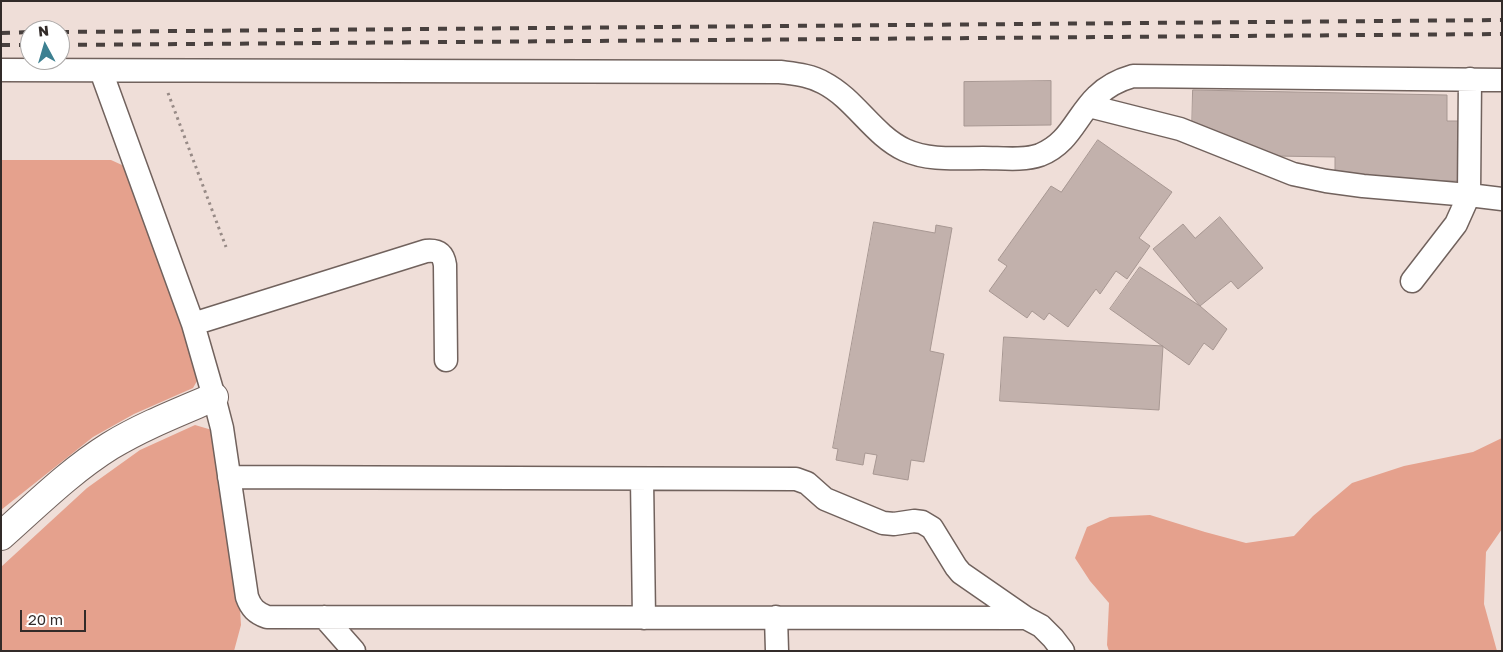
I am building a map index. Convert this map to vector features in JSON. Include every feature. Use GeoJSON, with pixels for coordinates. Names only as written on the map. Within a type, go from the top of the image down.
{"type":"FeatureCollection","features":[{"type":"Feature","properties":{"kind":"street"},"geometry":{"type":"LineString","coordinates":[[1,70],[780,72],[804,75],[822,82],[838,91],[888,139],[904,150],[920,156],[938,158],[1022,158],[1038,156],[1049,151],[1066,138],[1089,106],[1104,90],[1122,79],[1133,76],[1502,80]]}},
{"type":"Feature","properties":{"kind":"street"},"geometry":{"type":"LineString","coordinates":[[101,71],[193,324],[222,428],[247,597],[254,611],[260,615],[267,617],[1026,618]]}},
{"type":"Feature","properties":{"kind":"street"},"geometry":{"type":"LineString","coordinates":[[1412,281],[1456,224],[1469,195],[1470,79]]}},
{"type":"Feature","properties":{"kind":"street"},"geometry":{"type":"LineString","coordinates":[[1089,106],[1180,129],[1293,174],[1363,186],[1502,199]]}},
{"type":"Feature","properties":{"kind":"street"},"geometry":{"type":"LineString","coordinates":[[193,324],[426,250],[435,250],[441,253],[444,258],[446,360]]}},
{"type":"Feature","properties":{"kind":"street"},"geometry":{"type":"LineString","coordinates":[[1,536],[80,467],[110,446],[145,427],[214,397]]}},
{"type":"Feature","properties":{"kind":"street"},"geometry":{"type":"LineString","coordinates":[[229,477],[796,479],[807,483],[825,499],[883,523],[894,524],[914,521],[922,522],[932,528],[961,572],[1040,626],[1063,651]]}},
{"type":"Feature","properties":{"kind":"street"},"geometry":{"type":"LineString","coordinates":[[642,479],[644,618]]}},
{"type":"Feature","properties":{"kind":"street"},"geometry":{"type":"LineString","coordinates":[[324,617],[354,651]]}},
{"type":"Feature","properties":{"kind":"street"},"geometry":{"type":"LineString","coordinates":[[776,617],[777,651]]}},
{"type":"Feature","properties":{"kind":"path"},"geometry":{"type":"LineString","coordinates":[[160,71],[226,247]]}},
{"type":"Feature","properties":{"kind":"shaded area"},"geometry":{"type":"Polygon","coordinates":[[[1,160],[111,160],[129,171],[201,374],[193,388],[134,414],[93,437],[1,510],[1,160]]]}},
{"type":"Feature","properties":{"kind":"shaded area"},"geometry":{"type":"Polygon","coordinates":[[[195,425],[212,430],[240,609],[241,625],[234,651],[1,651],[1,567],[87,488],[140,450],[195,425]]]}},
{"type":"Feature","properties":{"kind":"shaded area"},"geometry":{"type":"Polygon","coordinates":[[[1502,438],[1502,529],[1486,552],[1484,604],[1497,651],[1109,651],[1107,645],[1109,603],[1090,581],[1075,558],[1087,527],[1110,517],[1150,515],[1246,543],[1294,536],[1313,516],[1352,483],[1404,466],[1473,452],[1502,438]]]}},
{"type":"Feature","properties":{"kind":"building"},"geometry":{"type":"Polygon","coordinates":[[[1051,81],[1051,125],[964,126],[964,82],[1051,81]]]}},
{"type":"Feature","properties":{"kind":"building"},"geometry":{"type":"Polygon","coordinates":[[[1193,90],[1447,95],[1447,121],[1462,121],[1460,181],[1335,179],[1335,157],[1276,156],[1192,132],[1193,90]]]}},
{"type":"Feature","properties":{"kind":"building"},"geometry":{"type":"Polygon","coordinates":[[[1098,140],[1172,192],[1139,238],[1150,246],[1127,279],[1116,271],[1100,294],[1096,289],[1068,327],[1049,313],[1044,320],[1032,311],[1027,318],[989,291],[1007,266],[998,260],[1051,186],[1061,192],[1098,140]]]}},
{"type":"Feature","properties":{"kind":"building"},"geometry":{"type":"Polygon","coordinates":[[[1220,217],[1263,268],[1238,289],[1231,281],[1200,306],[1153,249],[1183,224],[1195,238],[1220,217]]]}},
{"type":"Feature","properties":{"kind":"building"},"geometry":{"type":"Polygon","coordinates":[[[874,222],[935,233],[936,225],[952,228],[930,351],[944,354],[924,462],[911,460],[908,480],[873,474],[877,455],[865,453],[863,465],[836,460],[838,449],[833,448],[874,222]]]}},
{"type":"Feature","properties":{"kind":"building"},"geometry":{"type":"Polygon","coordinates":[[[1140,267],[1200,306],[1227,329],[1213,350],[1204,343],[1189,365],[1110,309],[1140,267]]]}},
{"type":"Feature","properties":{"kind":"building"},"geometry":{"type":"Polygon","coordinates":[[[1004,337],[1163,346],[1159,410],[1000,401],[1004,337]]]}},
{"type":"Feature","properties":{"kind":"railway"},"geometry":{"type":"LineString","coordinates":[[70,32],[1502,20]]}},
{"type":"Feature","properties":{"kind":"railway"},"geometry":{"type":"LineString","coordinates":[[1,33],[20,32]]}},
{"type":"Feature","properties":{"kind":"railway"},"geometry":{"type":"LineString","coordinates":[[70,45],[1502,34]]}},
{"type":"Feature","properties":{"kind":"railway"},"geometry":{"type":"LineString","coordinates":[[1,45],[20,45]]}}]}
